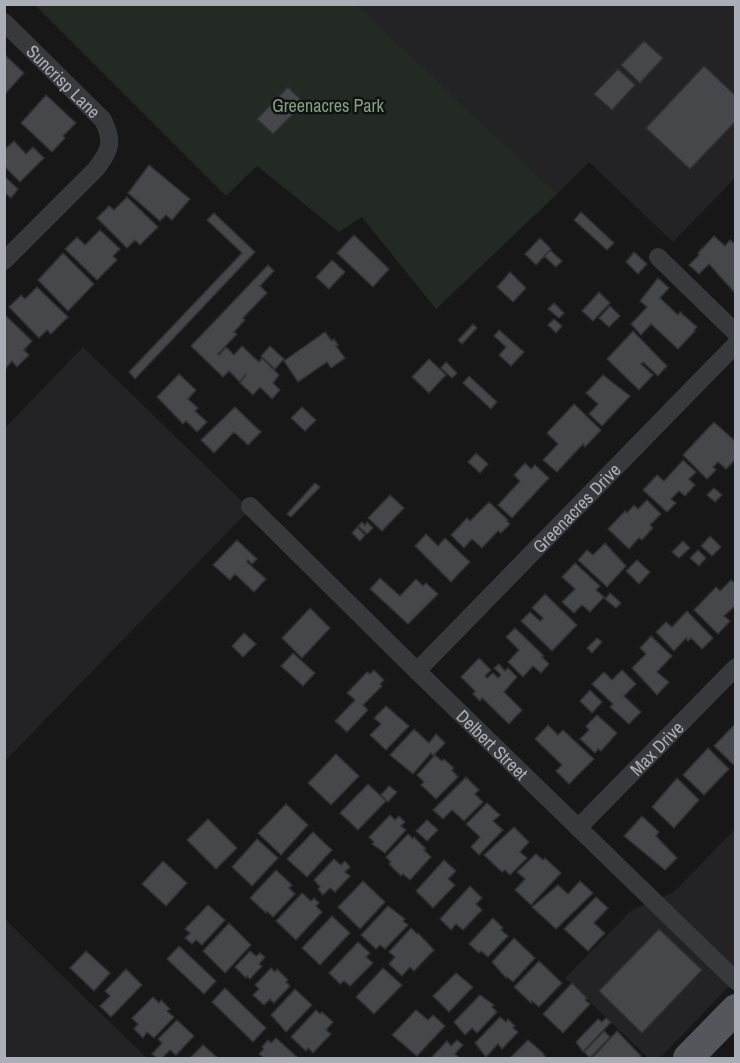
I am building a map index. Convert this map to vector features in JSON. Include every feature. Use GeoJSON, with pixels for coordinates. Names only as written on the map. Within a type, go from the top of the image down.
{"type":"FeatureCollection","features":[{"type":"Feature","properties":{"kind":"main road"},"geometry":{"type":"LineString","coordinates":[[688,1059],[735,1009]]}},
{"type":"Feature","properties":{"kind":"street","name":"Suncrisp Lane"},"geometry":{"type":"LineString","coordinates":[[4,22],[103,120],[109,133],[110,145],[96,169],[4,261]]}},
{"type":"Feature","properties":{"kind":"street"},"geometry":{"type":"LineString","coordinates":[[658,257],[735,333]]}},
{"type":"Feature","properties":{"kind":"street","name":"Greenacres Drive"},"geometry":{"type":"LineString","coordinates":[[417,671],[735,344]]}},
{"type":"Feature","properties":{"kind":"street","name":"Delbert Street"},"geometry":{"type":"LineString","coordinates":[[250,506],[735,981]]}},
{"type":"Feature","properties":{"kind":"street","name":"Max Drive"},"geometry":{"type":"LineString","coordinates":[[578,828],[735,667]]}},
{"type":"Feature","properties":{"kind":"shaded area"},"geometry":{"type":"Polygon","coordinates":[[[357,5],[735,5],[735,178],[673,242],[589,162],[557,194],[357,5]]]}},
{"type":"Feature","properties":{"kind":"shaded area"},"geometry":{"type":"Polygon","coordinates":[[[83,347],[250,509],[5,761],[5,428],[83,347]]]}},
{"type":"Feature","properties":{"kind":"shaded area"},"geometry":{"type":"Polygon","coordinates":[[[735,829],[735,980],[660,1058],[648,1058],[565,978],[632,910],[674,892],[735,829]]]}},
{"type":"Feature","properties":{"kind":"shaded area"},"geometry":{"type":"Polygon","coordinates":[[[5,919],[89,1002],[147,1058],[5,1058],[5,919]]]}},
{"type":"Feature","properties":{"kind":"green space","name":"Greenacres Park"},"geometry":{"type":"Polygon","coordinates":[[[35,5],[357,5],[557,194],[436,309],[362,217],[339,232],[257,166],[226,196],[35,5]]]}},
{"type":"Feature","properties":{"kind":"building"},"geometry":{"type":"Polygon","coordinates":[[[644,41],[663,58],[640,83],[621,65],[644,41]]]}},
{"type":"Feature","properties":{"kind":"building"},"geometry":{"type":"Polygon","coordinates":[[[4,54],[24,73],[4,95],[4,54]]]}},
{"type":"Feature","properties":{"kind":"building"},"geometry":{"type":"Polygon","coordinates":[[[704,66],[736,96],[736,121],[690,169],[646,128],[704,66]]]}},
{"type":"Feature","properties":{"kind":"building"},"geometry":{"type":"Polygon","coordinates":[[[618,69],[635,85],[612,110],[594,94],[618,69]]]}},
{"type":"Feature","properties":{"kind":"building"},"geometry":{"type":"Polygon","coordinates":[[[288,87],[304,103],[273,134],[257,119],[288,87]]]}},
{"type":"Feature","properties":{"kind":"building"},"geometry":{"type":"Polygon","coordinates":[[[46,95],[76,123],[52,152],[21,123],[46,95]]]}},
{"type":"Feature","properties":{"kind":"building"},"geometry":{"type":"Polygon","coordinates":[[[14,141],[26,154],[33,147],[44,158],[20,182],[4,166],[4,150],[14,141]]]}},
{"type":"Feature","properties":{"kind":"building"},"geometry":{"type":"Polygon","coordinates":[[[149,165],[190,199],[172,220],[166,215],[160,221],[128,193],[149,165]]]}},
{"type":"Feature","properties":{"kind":"building"},"geometry":{"type":"Polygon","coordinates":[[[4,176],[18,189],[11,198],[4,192],[4,176]]]}},
{"type":"Feature","properties":{"kind":"building"},"geometry":{"type":"Polygon","coordinates":[[[127,197],[158,227],[140,245],[135,240],[127,248],[97,218],[109,206],[114,210],[127,197]]]}},
{"type":"Feature","properties":{"kind":"building"},"geometry":{"type":"Polygon","coordinates":[[[581,212],[614,243],[607,250],[574,220],[581,212]]]}},
{"type":"Feature","properties":{"kind":"building"},"geometry":{"type":"Polygon","coordinates":[[[214,213],[255,252],[135,379],[129,372],[242,253],[207,220],[214,213]]]}},
{"type":"Feature","properties":{"kind":"building"},"geometry":{"type":"Polygon","coordinates":[[[100,230],[120,249],[113,256],[117,260],[97,280],[65,249],[77,237],[85,245],[100,230]]]}},
{"type":"Feature","properties":{"kind":"building"},"geometry":{"type":"Polygon","coordinates":[[[354,235],[389,269],[373,287],[337,253],[354,235]]]}},
{"type":"Feature","properties":{"kind":"building"},"geometry":{"type":"Polygon","coordinates":[[[714,236],[725,246],[730,240],[736,245],[735,293],[709,264],[699,274],[689,265],[714,236]]]}},
{"type":"Feature","properties":{"kind":"building"},"geometry":{"type":"Polygon","coordinates":[[[540,238],[551,249],[536,265],[525,254],[540,238]]]}},
{"type":"Feature","properties":{"kind":"building"},"geometry":{"type":"Polygon","coordinates":[[[550,250],[562,261],[556,267],[544,256],[550,250]]]}},
{"type":"Feature","properties":{"kind":"building"},"geometry":{"type":"Polygon","coordinates":[[[634,252],[647,264],[638,274],[626,262],[634,252]]]}},
{"type":"Feature","properties":{"kind":"building"},"geometry":{"type":"Polygon","coordinates":[[[63,253],[94,284],[68,311],[38,280],[63,253]]]}},
{"type":"Feature","properties":{"kind":"building"},"geometry":{"type":"Polygon","coordinates":[[[332,260],[345,272],[329,289],[316,277],[332,260]]]}},
{"type":"Feature","properties":{"kind":"building"},"geometry":{"type":"Polygon","coordinates":[[[268,265],[274,271],[260,286],[267,293],[243,318],[245,320],[234,332],[237,334],[218,354],[226,347],[234,355],[242,346],[259,362],[262,358],[279,375],[273,383],[280,390],[272,399],[260,387],[253,395],[240,383],[246,374],[240,382],[229,371],[223,377],[191,346],[268,265]]]}},
{"type":"Feature","properties":{"kind":"building"},"geometry":{"type":"Polygon","coordinates":[[[510,272],[526,288],[513,302],[497,287],[510,272]]]}},
{"type":"Feature","properties":{"kind":"building"},"geometry":{"type":"Polygon","coordinates":[[[658,278],[669,288],[660,298],[678,315],[680,312],[697,327],[678,349],[651,324],[641,335],[631,324],[647,307],[640,301],[658,278]]]}},
{"type":"Feature","properties":{"kind":"building"},"geometry":{"type":"Polygon","coordinates":[[[37,287],[68,317],[51,334],[47,330],[39,338],[9,307],[21,295],[25,299],[37,287]]]}},
{"type":"Feature","properties":{"kind":"building"},"geometry":{"type":"Polygon","coordinates":[[[599,292],[610,303],[593,321],[582,311],[599,292]]]}},
{"type":"Feature","properties":{"kind":"building"},"geometry":{"type":"Polygon","coordinates":[[[554,303],[564,313],[559,318],[548,309],[554,303]]]}},
{"type":"Feature","properties":{"kind":"building"},"geometry":{"type":"Polygon","coordinates":[[[610,306],[620,316],[609,327],[599,318],[610,306]]]}},
{"type":"Feature","properties":{"kind":"building"},"geometry":{"type":"Polygon","coordinates":[[[4,314],[32,341],[24,350],[29,355],[17,367],[12,361],[6,368],[4,366],[4,314]]]}},
{"type":"Feature","properties":{"kind":"building"},"geometry":{"type":"Polygon","coordinates":[[[554,319],[562,326],[556,333],[548,325],[554,319]]]}},
{"type":"Feature","properties":{"kind":"building"},"geometry":{"type":"Polygon","coordinates":[[[473,324],[477,328],[462,344],[458,340],[473,324]]]}},
{"type":"Feature","properties":{"kind":"building"},"geometry":{"type":"Polygon","coordinates":[[[499,330],[524,352],[511,366],[499,355],[506,347],[494,336],[499,330]]]}},
{"type":"Feature","properties":{"kind":"building"},"geometry":{"type":"Polygon","coordinates":[[[633,331],[667,366],[658,376],[643,362],[641,364],[653,375],[639,390],[607,359],[633,331]]]}},
{"type":"Feature","properties":{"kind":"building"},"geometry":{"type":"Polygon","coordinates":[[[325,332],[332,341],[334,339],[345,358],[331,368],[327,362],[298,382],[284,361],[325,332]]]}},
{"type":"Feature","properties":{"kind":"building"},"geometry":{"type":"Polygon","coordinates":[[[270,346],[284,359],[275,369],[261,356],[270,346]]]}},
{"type":"Feature","properties":{"kind":"building"},"geometry":{"type":"Polygon","coordinates":[[[429,359],[446,375],[429,393],[412,377],[429,359]]]}},
{"type":"Feature","properties":{"kind":"building"},"geometry":{"type":"Polygon","coordinates":[[[446,362],[457,373],[452,378],[441,368],[446,362]]]}},
{"type":"Feature","properties":{"kind":"building"},"geometry":{"type":"Polygon","coordinates":[[[179,374],[196,390],[188,399],[198,408],[195,411],[207,422],[197,432],[186,421],[183,424],[157,397],[179,374]]]}},
{"type":"Feature","properties":{"kind":"building"},"geometry":{"type":"Polygon","coordinates":[[[603,375],[630,396],[602,426],[589,414],[598,404],[586,393],[603,375]]]}},
{"type":"Feature","properties":{"kind":"building"},"geometry":{"type":"Polygon","coordinates":[[[469,376],[497,402],[491,409],[463,383],[469,376]]]}},
{"type":"Feature","properties":{"kind":"building"},"geometry":{"type":"Polygon","coordinates":[[[574,404],[601,430],[585,447],[583,444],[557,472],[543,460],[558,444],[547,433],[574,404]]]}},
{"type":"Feature","properties":{"kind":"building"},"geometry":{"type":"Polygon","coordinates":[[[235,407],[261,432],[248,445],[234,432],[214,453],[201,440],[235,407]]]}},
{"type":"Feature","properties":{"kind":"building"},"geometry":{"type":"Polygon","coordinates":[[[302,407],[316,420],[305,431],[291,418],[302,407]]]}},
{"type":"Feature","properties":{"kind":"building"},"geometry":{"type":"Polygon","coordinates":[[[714,422],[736,442],[736,459],[726,469],[718,462],[713,467],[716,470],[707,479],[683,455],[714,422]]]}},
{"type":"Feature","properties":{"kind":"building"},"geometry":{"type":"Polygon","coordinates":[[[476,453],[488,464],[480,473],[468,462],[476,453]]]}},
{"type":"Feature","properties":{"kind":"building"},"geometry":{"type":"Polygon","coordinates":[[[683,460],[696,472],[689,479],[695,485],[685,496],[679,491],[671,499],[676,503],[667,512],[643,490],[657,475],[664,481],[683,460]]]}},
{"type":"Feature","properties":{"kind":"building"},"geometry":{"type":"Polygon","coordinates":[[[525,463],[531,469],[535,465],[549,478],[512,518],[498,505],[520,481],[514,475],[525,463]]]}},
{"type":"Feature","properties":{"kind":"building"},"geometry":{"type":"Polygon","coordinates":[[[315,483],[320,487],[291,517],[287,514],[315,483]]]}},
{"type":"Feature","properties":{"kind":"building"},"geometry":{"type":"Polygon","coordinates":[[[714,488],[722,495],[715,502],[707,495],[714,488]]]}},
{"type":"Feature","properties":{"kind":"building"},"geometry":{"type":"Polygon","coordinates":[[[390,495],[404,508],[382,531],[368,518],[390,495]]]}},
{"type":"Feature","properties":{"kind":"building"},"geometry":{"type":"Polygon","coordinates":[[[647,500],[661,514],[650,525],[653,528],[629,549],[608,529],[625,511],[627,513],[634,505],[638,509],[647,500]]]}},
{"type":"Feature","properties":{"kind":"building"},"geometry":{"type":"Polygon","coordinates":[[[489,502],[510,524],[501,533],[498,531],[482,548],[472,539],[464,548],[451,535],[467,518],[470,521],[489,502]]]}},
{"type":"Feature","properties":{"kind":"building"},"geometry":{"type":"Polygon","coordinates":[[[362,522],[365,525],[367,522],[373,528],[367,534],[358,526],[362,522]]]}},
{"type":"Feature","properties":{"kind":"building"},"geometry":{"type":"Polygon","coordinates":[[[357,527],[365,535],[360,541],[352,533],[357,527]]]}},
{"type":"Feature","properties":{"kind":"building"},"geometry":{"type":"Polygon","coordinates":[[[426,534],[438,546],[445,538],[470,562],[451,582],[415,546],[426,534]]]}},
{"type":"Feature","properties":{"kind":"building"},"geometry":{"type":"Polygon","coordinates":[[[710,536],[721,547],[712,556],[701,546],[710,536]]]}},
{"type":"Feature","properties":{"kind":"building"},"geometry":{"type":"Polygon","coordinates":[[[237,540],[257,559],[252,564],[248,560],[247,562],[266,579],[254,592],[235,574],[230,580],[213,565],[237,540]]]}},
{"type":"Feature","properties":{"kind":"building"},"geometry":{"type":"Polygon","coordinates":[[[683,541],[690,548],[679,558],[672,552],[683,541]]]}},
{"type":"Feature","properties":{"kind":"building"},"geometry":{"type":"Polygon","coordinates":[[[605,543],[626,566],[607,587],[578,560],[587,550],[593,555],[605,543]]]}},
{"type":"Feature","properties":{"kind":"building"},"geometry":{"type":"Polygon","coordinates":[[[698,550],[706,558],[699,566],[690,558],[698,550]]]}},
{"type":"Feature","properties":{"kind":"building"},"geometry":{"type":"Polygon","coordinates":[[[637,560],[650,572],[639,584],[626,571],[637,560]]]}},
{"type":"Feature","properties":{"kind":"building"},"geometry":{"type":"Polygon","coordinates":[[[575,563],[600,586],[596,590],[604,597],[590,612],[582,605],[574,613],[562,602],[575,589],[562,577],[575,563]]]}},
{"type":"Feature","properties":{"kind":"building"},"geometry":{"type":"Polygon","coordinates":[[[380,578],[400,596],[416,579],[423,586],[426,583],[438,594],[408,624],[370,589],[380,578]]]}},
{"type":"Feature","properties":{"kind":"building"},"geometry":{"type":"Polygon","coordinates":[[[731,580],[736,584],[736,605],[724,616],[730,621],[718,634],[694,610],[716,587],[720,591],[731,580]]]}},
{"type":"Feature","properties":{"kind":"building"},"geometry":{"type":"Polygon","coordinates":[[[610,593],[621,603],[616,608],[605,599],[610,593]]]}},
{"type":"Feature","properties":{"kind":"building"},"geometry":{"type":"Polygon","coordinates":[[[545,594],[577,625],[552,651],[521,621],[530,612],[540,621],[543,618],[532,608],[545,594]]]}},
{"type":"Feature","properties":{"kind":"building"},"geometry":{"type":"Polygon","coordinates":[[[310,608],[330,628],[302,658],[282,638],[310,608]]]}},
{"type":"Feature","properties":{"kind":"building"},"geometry":{"type":"Polygon","coordinates":[[[687,611],[713,638],[702,649],[691,638],[688,641],[686,638],[674,651],[656,632],[666,622],[672,627],[687,611]]]}},
{"type":"Feature","properties":{"kind":"building"},"geometry":{"type":"Polygon","coordinates":[[[515,628],[544,656],[542,657],[549,664],[541,673],[533,666],[523,677],[508,662],[519,650],[506,637],[515,628]]]}},
{"type":"Feature","properties":{"kind":"building"},"geometry":{"type":"Polygon","coordinates":[[[244,633],[256,644],[243,657],[232,646],[244,633]]]}},
{"type":"Feature","properties":{"kind":"building"},"geometry":{"type":"Polygon","coordinates":[[[651,636],[672,656],[657,672],[669,682],[657,695],[632,668],[646,654],[640,648],[651,636]]]}},
{"type":"Feature","properties":{"kind":"building"},"geometry":{"type":"Polygon","coordinates":[[[597,638],[602,642],[592,653],[587,648],[597,638]]]}},
{"type":"Feature","properties":{"kind":"building"},"geometry":{"type":"Polygon","coordinates":[[[293,653],[315,673],[303,686],[281,666],[293,653]]]}},
{"type":"Feature","properties":{"kind":"building"},"geometry":{"type":"Polygon","coordinates":[[[479,658],[491,670],[485,676],[487,678],[493,673],[498,678],[501,675],[494,668],[499,664],[505,671],[508,668],[517,677],[504,692],[522,710],[509,724],[482,698],[480,701],[473,694],[475,691],[461,677],[479,658]]]}},
{"type":"Feature","properties":{"kind":"building"},"geometry":{"type":"Polygon","coordinates":[[[374,670],[384,680],[380,684],[382,686],[363,705],[368,710],[347,732],[335,721],[355,700],[347,693],[367,672],[370,674],[374,670]]]}},
{"type":"Feature","properties":{"kind":"building"},"geometry":{"type":"Polygon","coordinates":[[[622,670],[636,684],[624,696],[641,712],[629,724],[610,707],[613,704],[592,684],[604,672],[612,680],[622,670]]]}},
{"type":"Feature","properties":{"kind":"building"},"geometry":{"type":"Polygon","coordinates":[[[590,690],[602,702],[592,713],[580,701],[590,690]]]}},
{"type":"Feature","properties":{"kind":"building"},"geometry":{"type":"Polygon","coordinates":[[[386,706],[409,726],[386,750],[370,735],[381,724],[374,718],[386,706]]]}},
{"type":"Feature","properties":{"kind":"building"},"geometry":{"type":"Polygon","coordinates":[[[597,715],[617,733],[601,751],[598,749],[595,753],[580,739],[589,730],[586,726],[597,715]]]}},
{"type":"Feature","properties":{"kind":"building"},"geometry":{"type":"Polygon","coordinates":[[[736,723],[736,763],[734,765],[714,746],[736,723]]]}},
{"type":"Feature","properties":{"kind":"building"},"geometry":{"type":"Polygon","coordinates":[[[548,725],[558,735],[563,730],[594,759],[569,784],[556,771],[562,765],[535,739],[548,725]]]}},
{"type":"Feature","properties":{"kind":"building"},"geometry":{"type":"Polygon","coordinates":[[[414,729],[429,743],[436,734],[445,743],[433,756],[431,753],[413,774],[390,755],[414,729]]]}},
{"type":"Feature","properties":{"kind":"building"},"geometry":{"type":"Polygon","coordinates":[[[708,748],[729,769],[704,795],[683,775],[708,748]]]}},
{"type":"Feature","properties":{"kind":"building"},"geometry":{"type":"Polygon","coordinates":[[[336,754],[359,776],[331,805],[308,783],[336,754]]]}},
{"type":"Feature","properties":{"kind":"building"},"geometry":{"type":"Polygon","coordinates":[[[435,755],[454,768],[452,770],[458,777],[436,799],[421,785],[424,782],[417,775],[435,755]]]}},
{"type":"Feature","properties":{"kind":"building"},"geometry":{"type":"Polygon","coordinates":[[[466,777],[479,790],[475,794],[483,802],[464,821],[452,810],[443,819],[433,810],[466,777]]]}},
{"type":"Feature","properties":{"kind":"building"},"geometry":{"type":"Polygon","coordinates":[[[677,778],[699,800],[674,828],[652,807],[677,778]]]}},
{"type":"Feature","properties":{"kind":"building"},"geometry":{"type":"Polygon","coordinates":[[[368,784],[386,801],[358,830],[340,813],[368,784]]]}},
{"type":"Feature","properties":{"kind":"building"},"geometry":{"type":"Polygon","coordinates":[[[389,786],[397,792],[388,802],[381,795],[389,786]]]}},
{"type":"Feature","properties":{"kind":"building"},"geometry":{"type":"Polygon","coordinates":[[[487,803],[500,815],[493,821],[503,830],[479,855],[471,847],[480,837],[466,824],[487,803]]]}},
{"type":"Feature","properties":{"kind":"building"},"geometry":{"type":"Polygon","coordinates":[[[286,804],[308,825],[281,855],[258,833],[286,804]]]}},
{"type":"Feature","properties":{"kind":"building"},"geometry":{"type":"Polygon","coordinates":[[[390,815],[395,820],[399,816],[405,822],[401,826],[406,830],[385,853],[372,844],[374,842],[369,837],[390,815]]]}},
{"type":"Feature","properties":{"kind":"building"},"geometry":{"type":"Polygon","coordinates":[[[642,816],[659,832],[656,836],[677,858],[665,870],[624,836],[642,816]]]}},
{"type":"Feature","properties":{"kind":"building"},"geometry":{"type":"Polygon","coordinates":[[[208,819],[237,848],[216,869],[187,840],[208,819]]]}},
{"type":"Feature","properties":{"kind":"building"},"geometry":{"type":"Polygon","coordinates":[[[427,820],[438,830],[427,841],[416,831],[427,820]]]}},
{"type":"Feature","properties":{"kind":"building"},"geometry":{"type":"Polygon","coordinates":[[[514,827],[529,842],[520,852],[527,858],[510,875],[505,870],[502,872],[484,855],[514,827]]]}},
{"type":"Feature","properties":{"kind":"building"},"geometry":{"type":"Polygon","coordinates":[[[313,832],[332,850],[307,877],[287,859],[313,832]]]}},
{"type":"Feature","properties":{"kind":"building"},"geometry":{"type":"Polygon","coordinates":[[[408,834],[426,849],[424,850],[431,857],[410,880],[403,874],[401,876],[389,864],[391,862],[386,857],[408,834]]]}},
{"type":"Feature","properties":{"kind":"building"},"geometry":{"type":"Polygon","coordinates":[[[257,839],[278,858],[252,886],[232,867],[257,839]]]}},
{"type":"Feature","properties":{"kind":"building"},"geometry":{"type":"Polygon","coordinates":[[[536,854],[543,860],[545,858],[561,873],[531,905],[515,890],[525,879],[517,872],[536,854]]]}},
{"type":"Feature","properties":{"kind":"building"},"geometry":{"type":"Polygon","coordinates":[[[334,859],[341,865],[345,861],[350,867],[345,872],[350,876],[335,892],[330,888],[323,895],[314,880],[334,859]]]}},
{"type":"Feature","properties":{"kind":"building"},"geometry":{"type":"Polygon","coordinates":[[[444,860],[456,871],[448,879],[455,885],[433,908],[416,891],[444,860]]]}},
{"type":"Feature","properties":{"kind":"building"},"geometry":{"type":"Polygon","coordinates":[[[163,861],[187,883],[166,906],[142,884],[163,861]]]}},
{"type":"Feature","properties":{"kind":"building"},"geometry":{"type":"Polygon","coordinates":[[[276,870],[292,885],[289,888],[295,894],[273,917],[250,898],[276,870]]]}},
{"type":"Feature","properties":{"kind":"building"},"geometry":{"type":"Polygon","coordinates":[[[363,881],[385,902],[360,929],[338,907],[363,881]]]}},
{"type":"Feature","properties":{"kind":"building"},"geometry":{"type":"Polygon","coordinates":[[[580,881],[593,893],[556,929],[532,907],[558,885],[568,894],[580,881]]]}},
{"type":"Feature","properties":{"kind":"building"},"geometry":{"type":"Polygon","coordinates":[[[470,886],[482,898],[476,904],[482,910],[463,930],[456,924],[451,930],[440,919],[470,886]]]}},
{"type":"Feature","properties":{"kind":"building"},"geometry":{"type":"Polygon","coordinates":[[[302,893],[311,901],[314,898],[319,903],[316,906],[322,912],[296,940],[276,921],[302,893]]]}},
{"type":"Feature","properties":{"kind":"building"},"geometry":{"type":"Polygon","coordinates":[[[596,897],[608,908],[594,923],[605,933],[588,951],[564,929],[596,897]]]}},
{"type":"Feature","properties":{"kind":"building"},"geometry":{"type":"Polygon","coordinates":[[[208,905],[225,920],[202,945],[196,940],[192,944],[185,938],[190,933],[185,929],[208,905]]]}},
{"type":"Feature","properties":{"kind":"building"},"geometry":{"type":"Polygon","coordinates":[[[388,906],[405,919],[403,921],[408,925],[385,949],[380,945],[376,949],[361,935],[388,906]]]}},
{"type":"Feature","properties":{"kind":"building"},"geometry":{"type":"Polygon","coordinates":[[[332,916],[350,933],[320,965],[302,948],[332,916]]]}},
{"type":"Feature","properties":{"kind":"building"},"geometry":{"type":"Polygon","coordinates":[[[493,918],[508,936],[488,957],[469,944],[493,918]]]}},
{"type":"Feature","properties":{"kind":"building"},"geometry":{"type":"Polygon","coordinates":[[[229,923],[251,945],[225,973],[203,951],[229,923]]]}},
{"type":"Feature","properties":{"kind":"building"},"geometry":{"type":"Polygon","coordinates":[[[411,928],[434,950],[414,971],[410,967],[402,976],[389,964],[395,957],[389,952],[411,928]]]}},
{"type":"Feature","properties":{"kind":"building"},"geometry":{"type":"Polygon","coordinates":[[[659,929],[702,970],[642,1033],[599,991],[659,929]]]}},
{"type":"Feature","properties":{"kind":"building"},"geometry":{"type":"Polygon","coordinates":[[[514,938],[535,958],[513,982],[506,978],[492,962],[514,938]]]}},
{"type":"Feature","properties":{"kind":"building"},"geometry":{"type":"Polygon","coordinates":[[[358,942],[370,953],[366,957],[373,963],[350,986],[344,981],[340,984],[329,973],[358,942]]]}},
{"type":"Feature","properties":{"kind":"building"},"geometry":{"type":"Polygon","coordinates":[[[179,946],[216,981],[204,994],[167,959],[179,946]]]}},
{"type":"Feature","properties":{"kind":"building"},"geometry":{"type":"Polygon","coordinates":[[[86,951],[110,973],[94,991],[70,968],[86,951]]]}},
{"type":"Feature","properties":{"kind":"building"},"geometry":{"type":"Polygon","coordinates":[[[250,951],[256,956],[260,953],[265,957],[259,964],[262,966],[250,979],[235,967],[250,951]]]}},
{"type":"Feature","properties":{"kind":"building"},"geometry":{"type":"Polygon","coordinates":[[[539,961],[562,983],[539,1007],[532,1001],[531,1003],[514,987],[539,961]]]}},
{"type":"Feature","properties":{"kind":"building"},"geometry":{"type":"Polygon","coordinates":[[[271,968],[275,972],[277,969],[288,980],[286,982],[290,986],[274,1003],[270,999],[264,1005],[253,995],[259,989],[255,985],[271,968]]]}},
{"type":"Feature","properties":{"kind":"building"},"geometry":{"type":"Polygon","coordinates":[[[383,968],[402,985],[374,1014],[356,997],[383,968]]]}},
{"type":"Feature","properties":{"kind":"building"},"geometry":{"type":"Polygon","coordinates":[[[126,969],[142,985],[111,1017],[100,1006],[110,996],[105,991],[126,969]]]}},
{"type":"Feature","properties":{"kind":"building"},"geometry":{"type":"Polygon","coordinates":[[[456,973],[473,987],[449,1012],[433,996],[456,973]]]}},
{"type":"Feature","properties":{"kind":"building"},"geometry":{"type":"Polygon","coordinates":[[[572,983],[590,1004],[563,1033],[543,1014],[572,983]]]}},
{"type":"Feature","properties":{"kind":"building"},"geometry":{"type":"Polygon","coordinates":[[[225,988],[266,1028],[253,1042],[212,1002],[225,988]]]}},
{"type":"Feature","properties":{"kind":"building"},"geometry":{"type":"Polygon","coordinates":[[[295,989],[312,1005],[286,1032],[271,1015],[295,989]]]}},
{"type":"Feature","properties":{"kind":"building"},"geometry":{"type":"Polygon","coordinates":[[[480,995],[494,1005],[492,1007],[497,1012],[477,1033],[472,1028],[465,1035],[454,1022],[480,995]]]}},
{"type":"Feature","properties":{"kind":"building"},"geometry":{"type":"Polygon","coordinates":[[[153,997],[159,1003],[161,1000],[170,1009],[167,1011],[174,1017],[154,1038],[147,1032],[143,1038],[134,1029],[138,1024],[132,1018],[153,997]]]}},
{"type":"Feature","properties":{"kind":"building"},"geometry":{"type":"Polygon","coordinates":[[[316,1010],[320,1014],[322,1012],[333,1022],[326,1030],[331,1034],[313,1053],[308,1048],[306,1051],[291,1037],[316,1010]]]}},
{"type":"Feature","properties":{"kind":"building"},"geometry":{"type":"Polygon","coordinates":[[[416,1010],[428,1020],[433,1015],[445,1026],[417,1056],[392,1035],[416,1010]]]}},
{"type":"Feature","properties":{"kind":"building"},"geometry":{"type":"Polygon","coordinates":[[[500,1017],[506,1022],[508,1019],[518,1032],[502,1049],[498,1044],[486,1057],[475,1043],[500,1017]]]}},
{"type":"Feature","properties":{"kind":"building"},"geometry":{"type":"Polygon","coordinates":[[[606,1018],[611,1022],[583,1052],[576,1042],[598,1019],[602,1022],[606,1018]]]}},
{"type":"Feature","properties":{"kind":"building"},"geometry":{"type":"Polygon","coordinates":[[[177,1020],[194,1036],[176,1055],[170,1050],[162,1058],[157,1058],[152,1054],[162,1043],[158,1039],[177,1020]]]}},
{"type":"Feature","properties":{"kind":"building"},"geometry":{"type":"Polygon","coordinates":[[[604,1031],[610,1037],[590,1058],[584,1052],[604,1031]]]}},
{"type":"Feature","properties":{"kind":"building"},"geometry":{"type":"Polygon","coordinates":[[[617,1031],[641,1056],[639,1058],[592,1058],[617,1031]]]}},
{"type":"Feature","properties":{"kind":"building"},"geometry":{"type":"Polygon","coordinates":[[[276,1038],[298,1058],[264,1058],[259,1054],[268,1040],[271,1043],[276,1038]]]}},
{"type":"Feature","properties":{"kind":"building"},"geometry":{"type":"Polygon","coordinates":[[[457,1040],[463,1045],[455,1054],[460,1058],[431,1058],[447,1041],[451,1046],[457,1040]]]}},
{"type":"Feature","properties":{"kind":"building"},"geometry":{"type":"Polygon","coordinates":[[[528,1040],[546,1058],[510,1058],[528,1040]]]}},
{"type":"Feature","properties":{"kind":"building"},"geometry":{"type":"Polygon","coordinates":[[[203,1045],[218,1058],[190,1058],[203,1045]]]}}]}
